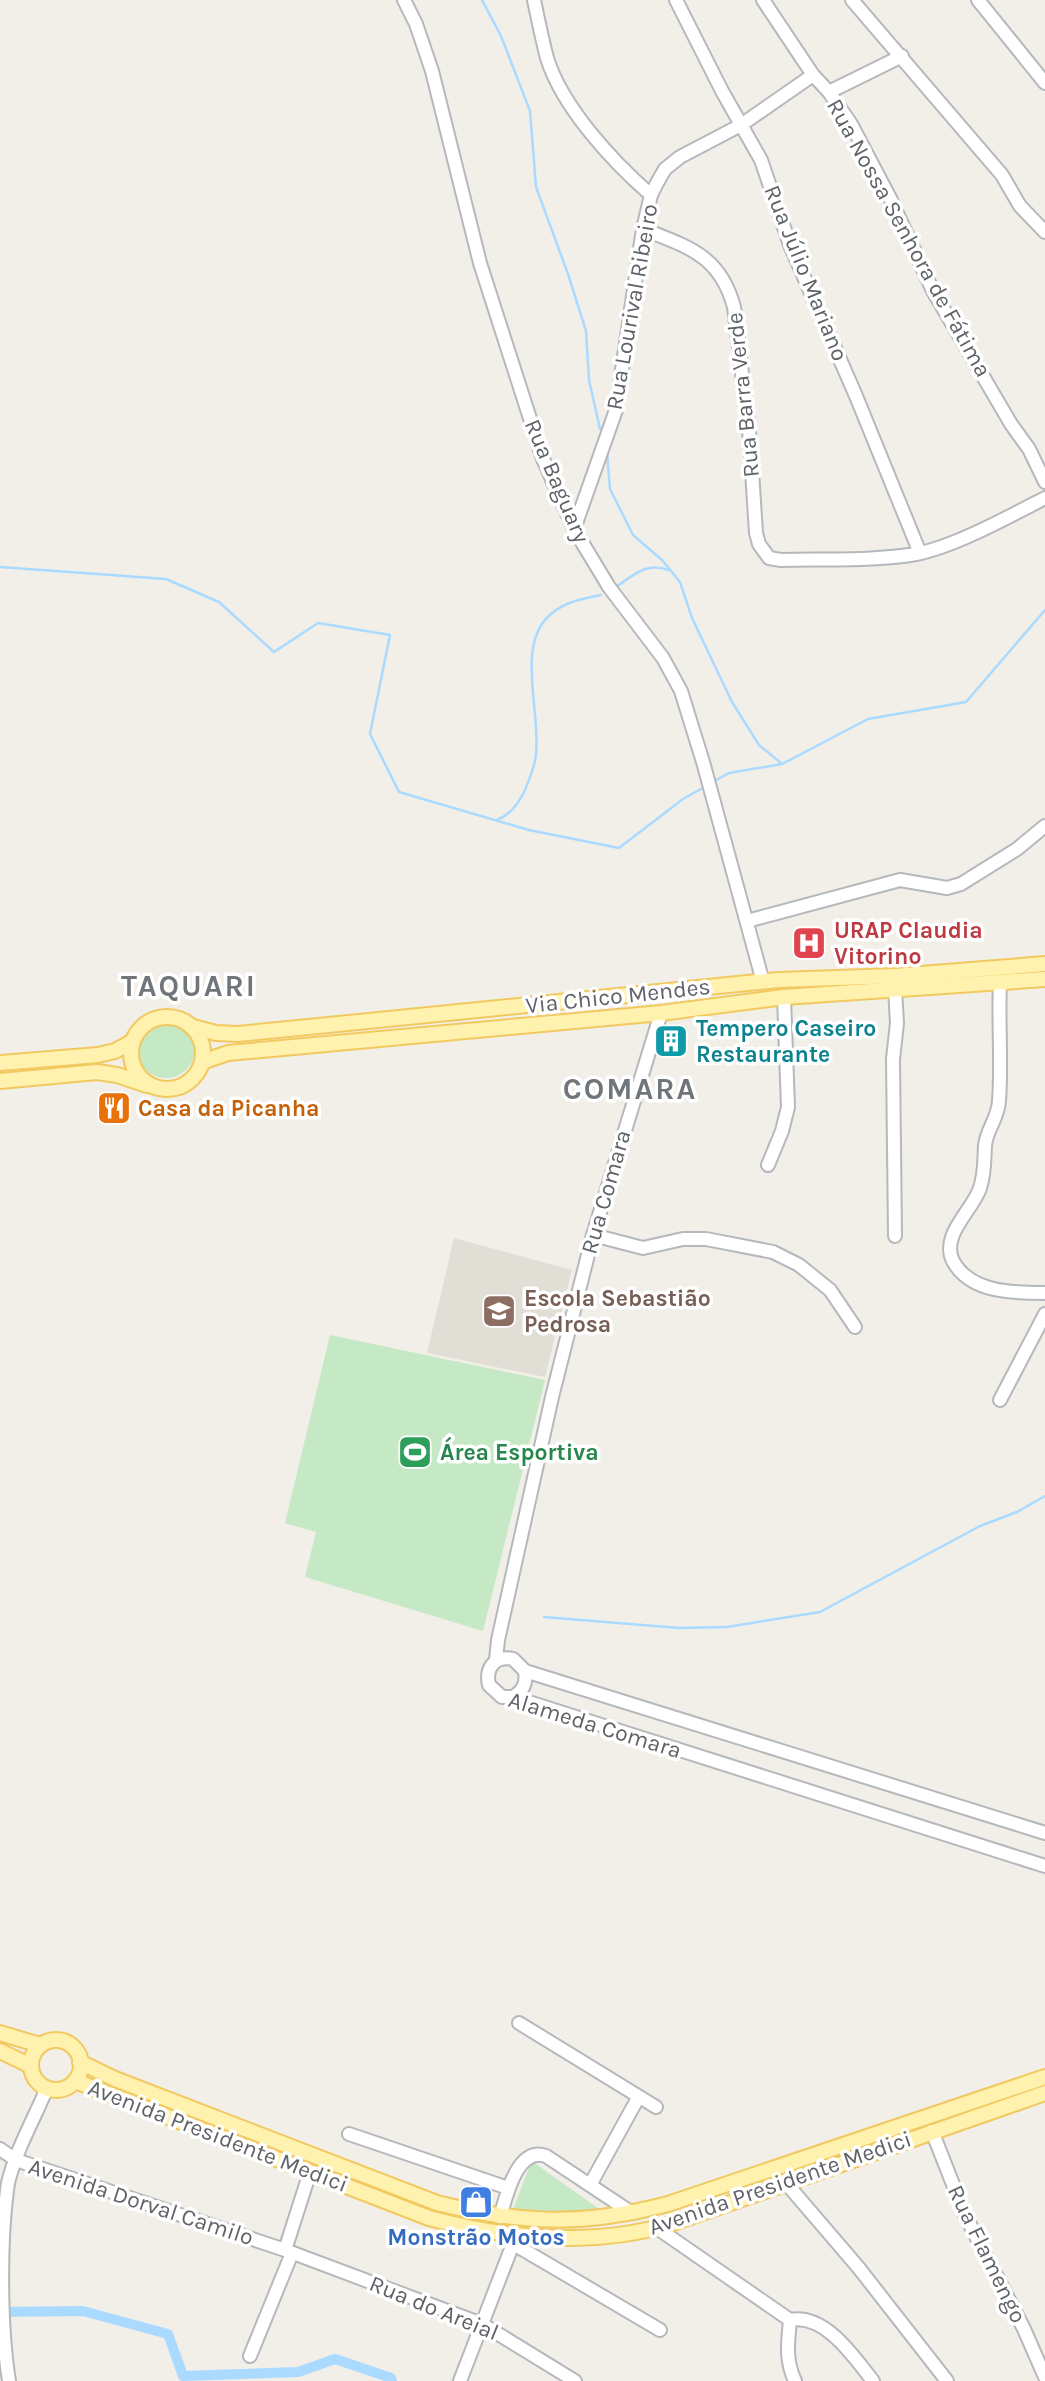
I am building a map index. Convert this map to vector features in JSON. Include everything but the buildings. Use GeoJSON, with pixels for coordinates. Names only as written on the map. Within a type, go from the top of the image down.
{"type":"FeatureCollection","features":[{"type":"Feature","properties":{"kind":"main road","name":"Via Chico Mendes"},"geometry":{"type":"LineString","coordinates":[[193,1027],[216,1033],[238,1034],[762,982],[895,976],[1045,964]]}},
{"type":"Feature","properties":{"kind":"main road","name":"Via Chico Mendes"},"geometry":{"type":"LineString","coordinates":[[202,1062],[228,1053],[662,1013],[784,997],[1045,979]]}},
{"type":"Feature","properties":{"kind":"main road"},"geometry":{"type":"LineString","coordinates":[[0,1063],[97,1055],[115,1051],[132,1041],[140,1028],[152,1019],[166,1016],[180,1019],[193,1027],[200,1038],[203,1051],[198,1071],[184,1085],[164,1089],[97,1072],[0,1081]]}},
{"type":"Feature","properties":{"kind":"main road"},"geometry":{"type":"LineString","coordinates":[[132,1041],[131,1059],[135,1071],[143,1081],[154,1087]]}},
{"type":"Feature","properties":{"kind":"main road"},"geometry":{"type":"LineString","coordinates":[[0,2033],[40,2045]]}},
{"type":"Feature","properties":{"kind":"main road"},"geometry":{"type":"LineString","coordinates":[[54,2040],[62,2040],[75,2048],[80,2062],[80,2072],[75,2081],[62,2089],[47,2088],[36,2079],[31,2066],[33,2054],[40,2045],[54,2040]]}},
{"type":"Feature","properties":{"kind":"main road"},"geometry":{"type":"LineString","coordinates":[[0,2052],[31,2066]]}},
{"type":"Feature","properties":{"kind":"main road","name":"Avenida Presidente Medici"},"geometry":{"type":"LineString","coordinates":[[80,2062],[115,2079],[437,2203],[500,2217],[560,2220],[632,2213],[668,2204],[1045,2077]]}},
{"type":"Feature","properties":{"kind":"main road","name":"Avenida Presidente Medici"},"geometry":{"type":"LineString","coordinates":[[75,2081],[429,2218],[514,2239],[611,2236],[657,2228],[1045,2093]]}},
{"type":"Feature","properties":{"kind":"street","name":"Rua Baguary"},"geometry":{"type":"LineString","coordinates":[[404,0],[416,24],[432,71],[480,263],[543,459],[573,529],[609,587],[663,658],[681,691],[704,762],[762,982]]}},
{"type":"Feature","properties":{"kind":"street"},"geometry":{"type":"LineString","coordinates":[[534,0],[548,59],[567,102],[625,170],[651,195]]}},
{"type":"Feature","properties":{"kind":"street","name":"Rua Júlio Mariano"},"geometry":{"type":"LineString","coordinates":[[676,0],[761,160],[790,245],[920,553]]}},
{"type":"Feature","properties":{"kind":"street","name":"Rua Nossa Senhora de Fátima"},"geometry":{"type":"LineString","coordinates":[[763,0],[813,75],[829,92],[851,124],[891,200],[933,291],[1011,424],[1029,449],[1045,482]]}},
{"type":"Feature","properties":{"kind":"street"},"geometry":{"type":"LineString","coordinates":[[852,0],[1002,175],[1020,206],[1045,232]]}},
{"type":"Feature","properties":{"kind":"street"},"geometry":{"type":"LineString","coordinates":[[978,0],[1045,83]]}},
{"type":"Feature","properties":{"kind":"street"},"geometry":{"type":"LineString","coordinates":[[829,92],[902,56]]}},
{"type":"Feature","properties":{"kind":"street","name":"Rua Lourival Ribeiro"},"geometry":{"type":"LineString","coordinates":[[573,529],[617,410],[643,229],[651,195],[665,169],[680,157],[741,125],[813,75]]}},
{"type":"Feature","properties":{"kind":"street","name":"Rua Barra Verde"},"geometry":{"type":"LineString","coordinates":[[643,229],[698,254],[716,268],[730,293],[750,440],[755,526],[759,544],[766,555],[774,559],[920,553]]}},
{"type":"Feature","properties":{"kind":"street"},"geometry":{"type":"LineString","coordinates":[[920,553],[1005,518],[1045,498]]}},
{"type":"Feature","properties":{"kind":"street"},"geometry":{"type":"LineString","coordinates":[[747,921],[900,880],[947,888],[961,884],[1017,849],[1045,826]]}},
{"type":"Feature","properties":{"kind":"street"},"geometry":{"type":"LineString","coordinates":[[1000,982],[997,1118],[985,1145],[986,1166],[981,1185],[952,1239],[950,1250],[954,1261],[967,1275],[985,1287],[1021,1293],[1045,1293]]}},
{"type":"Feature","properties":{"kind":"street"},"geometry":{"type":"LineString","coordinates":[[895,989],[895,1236]]}},
{"type":"Feature","properties":{"kind":"street"},"geometry":{"type":"LineString","coordinates":[[768,1165],[788,1107],[784,997]]}},
{"type":"Feature","properties":{"kind":"street","name":"Rua Comara"},"geometry":{"type":"LineString","coordinates":[[496,1660],[498,1640],[552,1397],[593,1235],[662,1013]]}},
{"type":"Feature","properties":{"kind":"street"},"geometry":{"type":"LineString","coordinates":[[593,1235],[643,1248],[683,1239],[706,1239],[774,1252],[799,1265],[830,1290],[855,1327]]}},
{"type":"Feature","properties":{"kind":"street"},"geometry":{"type":"LineString","coordinates":[[1000,1400],[1045,1314]]}},
{"type":"Feature","properties":{"kind":"street","name":"Alameda Comara"},"geometry":{"type":"LineString","coordinates":[[1045,1833],[524,1671],[508,1657],[496,1660],[488,1673],[489,1685],[502,1697],[513,1697],[1045,1866]]}},
{"type":"Feature","properties":{"kind":"street"},"geometry":{"type":"LineString","coordinates":[[513,1697],[523,1689],[526,1677],[524,1671]]}},
{"type":"Feature","properties":{"kind":"street"},"geometry":{"type":"LineString","coordinates":[[519,2023],[656,2107]]}},
{"type":"Feature","properties":{"kind":"street"},"geometry":{"type":"LineString","coordinates":[[9,2381],[4,2350],[1,2292],[5,2199],[16,2160],[47,2088]]}},
{"type":"Feature","properties":{"kind":"street"},"geometry":{"type":"LineString","coordinates":[[590,2185],[638,2098]]}},
{"type":"Feature","properties":{"kind":"street","name":"Rua Flamengo"},"geometry":{"type":"LineString","coordinates":[[932,2131],[965,2215],[1045,2376]]}},
{"type":"Feature","properties":{"kind":"street"},"geometry":{"type":"LineString","coordinates":[[349,2134],[509,2188]]}},
{"type":"Feature","properties":{"kind":"street","name":"Avenida Dorval Camilo"},"geometry":{"type":"LineString","coordinates":[[0,2149],[16,2160],[289,2251]]}},
{"type":"Feature","properties":{"kind":"street"},"geometry":{"type":"LineString","coordinates":[[500,2217],[509,2188],[523,2161],[528,2156],[538,2154],[546,2156],[632,2213]]}},
{"type":"Feature","properties":{"kind":"street"},"geometry":{"type":"LineString","coordinates":[[250,2356],[289,2251],[310,2172]]}},
{"type":"Feature","properties":{"kind":"street"},"geometry":{"type":"LineString","coordinates":[[786,2183],[858,2267],[947,2381]]}},
{"type":"Feature","properties":{"kind":"street"},"geometry":{"type":"LineString","coordinates":[[657,2228],[790,2320],[806,2319],[825,2330],[851,2354],[873,2381]]}},
{"type":"Feature","properties":{"kind":"street"},"geometry":{"type":"LineString","coordinates":[[460,2381],[514,2239],[660,2330]]}},
{"type":"Feature","properties":{"kind":"street","name":"Rua do Areial"},"geometry":{"type":"LineString","coordinates":[[289,2251],[482,2323],[575,2381]]}},
{"type":"Feature","properties":{"kind":"street"},"geometry":{"type":"LineString","coordinates":[[790,2320],[787,2356],[795,2381]]}},
{"type":"Feature","properties":{"kind":"shaded area","name":"Escola Sebastião Pedrosa"},"geometry":{"type":"Polygon","coordinates":[[[454,1238],[572,1270],[545,1377],[427,1353],[454,1238]]]}},
{"type":"Feature","properties":{"kind":"green space"},"geometry":{"type":"Polygon","coordinates":[[[160,1020],[172,1020],[187,1028],[195,1043],[195,1055],[187,1070],[172,1078],[160,1078],[145,1070],[137,1055],[137,1043],[145,1028],[160,1020]]]}},
{"type":"Feature","properties":{"kind":"green space","name":"Área Esportiva"},"geometry":{"type":"Polygon","coordinates":[[[330,1335],[545,1380],[483,1631],[305,1577],[316,1532],[285,1523],[330,1335]]]}},
{"type":"Feature","properties":{"kind":"green space"},"geometry":{"type":"Polygon","coordinates":[[[533,2162],[602,2211],[511,2215],[533,2162]]]}},
{"type":"Feature","properties":{"kind":"waterway"},"geometry":{"type":"LineString","coordinates":[[482,0],[501,36],[530,111],[536,187],[586,331],[589,380],[600,429]]}},
{"type":"Feature","properties":{"kind":"waterway"},"geometry":{"type":"LineString","coordinates":[[607,453],[610,489],[633,535],[662,560],[680,582],[692,618],[732,702],[759,745],[781,763]]}},
{"type":"Feature","properties":{"kind":"waterway"},"geometry":{"type":"LineString","coordinates":[[0,567],[166,579],[219,602],[274,652],[318,623],[390,635],[370,734],[399,792],[529,830],[619,848],[683,799],[706,786]]}},
{"type":"Feature","properties":{"kind":"waterway"},"geometry":{"type":"LineString","coordinates":[[616,587],[647,568],[669,570]]}},
{"type":"Feature","properties":{"kind":"waterway"},"geometry":{"type":"LineString","coordinates":[[497,820],[510,812],[520,799],[535,763],[537,737],[532,660],[534,642],[540,627],[551,614],[563,606],[601,595]]}},
{"type":"Feature","properties":{"kind":"waterway"},"geometry":{"type":"LineString","coordinates":[[711,783],[729,773],[782,764],[868,719],[966,702],[1045,610]]}},
{"type":"Feature","properties":{"kind":"waterway"},"geometry":{"type":"LineString","coordinates":[[544,1617],[679,1628],[727,1627],[820,1612],[980,1526],[1017,1512],[1045,1496]]}},
{"type":"Feature","properties":{"kind":"waterway"},"geometry":{"type":"LineString","coordinates":[[0,2312],[83,2311],[168,2334],[183,2376],[298,2372],[335,2359],[391,2378],[392,2381]]}},
{"type":"Feature","properties":{"kind":"place","name":"URAP Claudia Vitorino"},"geometry":{"type":"Point","coordinates":[809,943]}},
{"type":"Feature","properties":{"kind":"place","name":"Tempero Caseiro Restaurante"},"geometry":{"type":"Point","coordinates":[671,1041]}},
{"type":"Feature","properties":{"kind":"place","name":"Casa da Picanha"},"geometry":{"type":"Point","coordinates":[114,1108]}},
{"type":"Feature","properties":{"kind":"place","name":"Escola Sebastião Pedrosa"},"geometry":{"type":"Point","coordinates":[499,1311]}},
{"type":"Feature","properties":{"kind":"place","name":"Área Esportiva"},"geometry":{"type":"Point","coordinates":[415,1452]}},
{"type":"Feature","properties":{"kind":"place","name":"Monstrão Motos"},"geometry":{"type":"Point","coordinates":[476,2202]}},
{"type":"Feature","properties":{"kind":"district","name":"TAQUARI"},"geometry":{"type":"Point","coordinates":[189,986]}},
{"type":"Feature","properties":{"kind":"district","name":"COMARA"},"geometry":{"type":"Point","coordinates":[630,1089]}}]}
